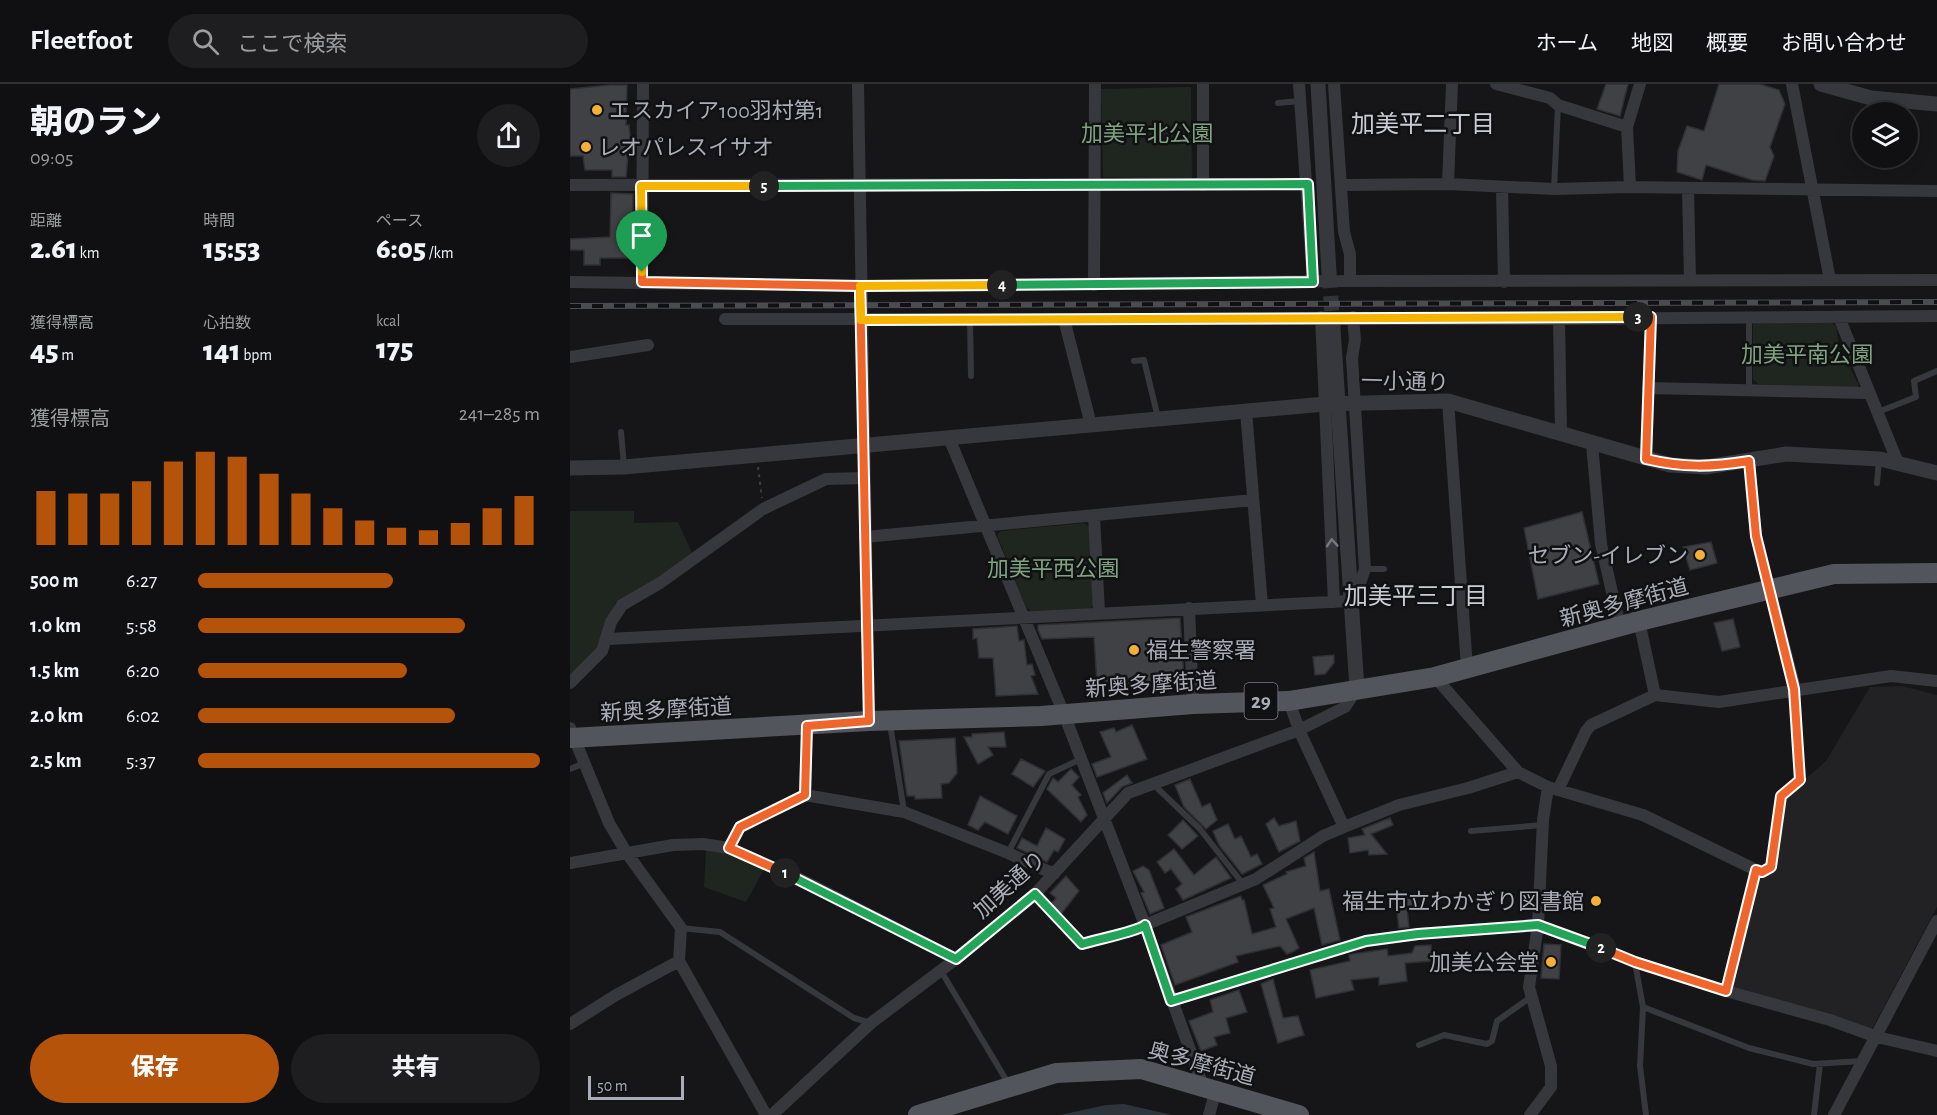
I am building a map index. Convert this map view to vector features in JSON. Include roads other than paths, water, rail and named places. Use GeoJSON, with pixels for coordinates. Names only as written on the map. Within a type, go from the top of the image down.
{"type":"FeatureCollection","features":[{"type":"Feature","properties":{"kind":"main road","name":"新奥多摩街道"},"geometry":{"type":"LineString","coordinates":[[571,735],[1064,714],[1193,704],[1289,700],[1434,677],[1630,624],[1834,574],[1937,573]]}},
{"type":"Feature","properties":{"kind":"main road","name":"奥多摩街道"},"geometry":{"type":"LineString","coordinates":[[918,1115],[1056,1073],[1131,1069],[1141,1069],[1211,1092],[1299,1115]]}},
{"type":"Feature","properties":{"kind":"street"},"geometry":{"type":"LineString","coordinates":[[642,282],[643,84]]}},
{"type":"Feature","properties":{"kind":"street"},"geometry":{"type":"LineString","coordinates":[[858,84],[863,478],[869,721]]}},
{"type":"Feature","properties":{"kind":"street"},"geometry":{"type":"LineString","coordinates":[[1094,285],[1095,84]]}},
{"type":"Feature","properties":{"kind":"street"},"geometry":{"type":"LineString","coordinates":[[1203,84],[1203,185]]}},
{"type":"Feature","properties":{"kind":"street"},"geometry":{"type":"LineString","coordinates":[[1299,84],[1308,184],[1313,282]]}},
{"type":"Feature","properties":{"kind":"street"},"geometry":{"type":"LineString","coordinates":[[1318,84],[1329,273]]}},
{"type":"Feature","properties":{"kind":"street"},"geometry":{"type":"LineString","coordinates":[[1334,84],[1344,232],[1350,254],[1350,281]]}},
{"type":"Feature","properties":{"kind":"street"},"geometry":{"type":"LineString","coordinates":[[1449,184],[1452,84]]}},
{"type":"Feature","properties":{"kind":"street"},"geometry":{"type":"LineString","coordinates":[[1496,84],[1550,98],[1558,105],[1627,127]]}},
{"type":"Feature","properties":{"kind":"street"},"geometry":{"type":"LineString","coordinates":[[1630,187],[1627,127],[1640,84]]}},
{"type":"Feature","properties":{"kind":"street"},"geometry":{"type":"LineString","coordinates":[[1792,84],[1830,280]]}},
{"type":"Feature","properties":{"kind":"street"},"geometry":{"type":"LineString","coordinates":[[1821,84],[1871,98],[1937,104]]}},
{"type":"Feature","properties":{"kind":"street"},"geometry":{"type":"LineString","coordinates":[[570,185],[1308,184]]}},
{"type":"Feature","properties":{"kind":"street"},"geometry":{"type":"LineString","coordinates":[[1342,185],[1449,184],[1554,189],[1630,187],[1937,191]]}},
{"type":"Feature","properties":{"kind":"street"},"geometry":{"type":"LineString","coordinates":[[1502,188],[1504,282]]}},
{"type":"Feature","properties":{"kind":"street"},"geometry":{"type":"LineString","coordinates":[[1688,188],[1690,280]]}},
{"type":"Feature","properties":{"kind":"street"},"geometry":{"type":"LineString","coordinates":[[570,282],[860,286],[1350,281],[1937,280]]}},
{"type":"Feature","properties":{"kind":"street"},"geometry":{"type":"LineString","coordinates":[[725,319],[1321,317],[1559,319],[1937,316]]}},
{"type":"Feature","properties":{"kind":"street"},"geometry":{"type":"LineString","coordinates":[[1321,317],[1357,689]]}},
{"type":"Feature","properties":{"kind":"street"},"geometry":{"type":"LineString","coordinates":[[608,639],[1262,605],[1346,594],[1360,583],[1365,569],[1352,402],[1352,358],[1355,340],[1353,317]]}},
{"type":"Feature","properties":{"kind":"street"},"geometry":{"type":"LineString","coordinates":[[1646,459],[1651,317]]}},
{"type":"Feature","properties":{"kind":"street"},"geometry":{"type":"LineString","coordinates":[[1839,318],[1898,462]]}},
{"type":"Feature","properties":{"kind":"street"},"geometry":{"type":"LineString","coordinates":[[1064,319],[1091,425]]}},
{"type":"Feature","properties":{"kind":"street"},"geometry":{"type":"LineString","coordinates":[[1559,319],[1562,434]]}},
{"type":"Feature","properties":{"kind":"street"},"geometry":{"type":"LineString","coordinates":[[1333,328],[1346,594]]}},
{"type":"Feature","properties":{"kind":"street"},"geometry":{"type":"LineString","coordinates":[[570,357],[648,345]]}},
{"type":"Feature","properties":{"kind":"street"},"geometry":{"type":"LineString","coordinates":[[1648,388],[1868,393]]}},
{"type":"Feature","properties":{"kind":"street"},"geometry":{"type":"LineString","coordinates":[[1448,401],[1467,668]]}},
{"type":"Feature","properties":{"kind":"street","name":"一小通り"},"geometry":{"type":"LineString","coordinates":[[570,468],[624,467],[1352,402],[1448,401],[1670,465],[1706,468],[1786,454],[1880,459],[1937,473]]}},
{"type":"Feature","properties":{"kind":"street"},"geometry":{"type":"LineString","coordinates":[[1246,411],[1262,605]]}},
{"type":"Feature","properties":{"kind":"street"},"geometry":{"type":"LineString","coordinates":[[950,438],[1064,714],[1145,925],[1171,1001],[1211,1092],[1209,1115]]}},
{"type":"Feature","properties":{"kind":"street"},"geometry":{"type":"LineString","coordinates":[[1592,444],[1601,544],[1655,695]]}},
{"type":"Feature","properties":{"kind":"street"},"geometry":{"type":"LineString","coordinates":[[1749,461],[1756,536],[1794,689]]}},
{"type":"Feature","properties":{"kind":"street"},"geometry":{"type":"LineString","coordinates":[[570,683],[602,651],[608,639],[611,622],[622,605],[660,583],[763,509],[826,479],[863,478]]}},
{"type":"Feature","properties":{"kind":"street"},"geometry":{"type":"LineString","coordinates":[[865,537],[1253,500]]}},
{"type":"Feature","properties":{"kind":"street"},"geometry":{"type":"LineString","coordinates":[[1094,516],[1099,612]]}},
{"type":"Feature","properties":{"kind":"street"},"geometry":{"type":"LineString","coordinates":[[1189,608],[1193,704]]}},
{"type":"Feature","properties":{"kind":"street"},"geometry":{"type":"LineString","coordinates":[[1530,1115],[1551,1087],[1551,1066],[1529,987],[1538,925],[1543,825],[1553,789],[1586,731],[1592,725],[1655,695],[1719,702],[1891,676],[1937,681]]}},
{"type":"Feature","properties":{"kind":"street"},"geometry":{"type":"LineString","coordinates":[[1434,677],[1518,772],[1553,789],[1643,815],[1756,870],[1726,991]]}},
{"type":"Feature","properties":{"kind":"street","name":"加美通り"},"geometry":{"type":"LineString","coordinates":[[772,1115],[871,1023],[956,959],[1035,894],[1128,793],[1299,730],[1345,707],[1357,689]]}},
{"type":"Feature","properties":{"kind":"street"},"geometry":{"type":"LineString","coordinates":[[1289,700],[1299,730],[1344,827]]}},
{"type":"Feature","properties":{"kind":"street"},"geometry":{"type":"LineString","coordinates":[[805,795],[807,726]]}},
{"type":"Feature","properties":{"kind":"street"},"geometry":{"type":"LineString","coordinates":[[571,735],[609,823],[626,852],[681,928],[680,961],[766,1115]]}},
{"type":"Feature","properties":{"kind":"street"},"geometry":{"type":"LineString","coordinates":[[1145,925],[1243,884],[1323,836],[1344,827],[1399,805],[1468,788],[1518,772]]}},
{"type":"Feature","properties":{"kind":"street"},"geometry":{"type":"LineString","coordinates":[[729,848],[740,827],[805,795],[904,812],[1008,853],[1054,874]]}},
{"type":"Feature","properties":{"kind":"street"},"geometry":{"type":"LineString","coordinates":[[570,864],[626,852],[703,844],[729,848],[802,880],[956,959]]}},
{"type":"Feature","properties":{"kind":"street"},"geometry":{"type":"LineString","coordinates":[[1834,1115],[1862,1061],[1877,1038],[1937,921]]}},
{"type":"Feature","properties":{"kind":"street"},"geometry":{"type":"LineString","coordinates":[[1171,1001],[1366,941],[1418,934],[1538,925],[1635,962],[1726,991],[1830,1020],[1877,1038],[1937,1051]]}},
{"type":"Feature","properties":{"kind":"street"},"geometry":{"type":"LineString","coordinates":[[570,1024],[616,995],[680,961]]}},
{"type":"Feature","properties":{"kind":"lane"},"geometry":{"type":"LineString","coordinates":[[1278,103],[1300,101]]}},
{"type":"Feature","properties":{"kind":"lane"},"geometry":{"type":"LineString","coordinates":[[1554,189],[1558,105]]}},
{"type":"Feature","properties":{"kind":"lane"},"geometry":{"type":"LineString","coordinates":[[1749,318],[1749,390]]}},
{"type":"Feature","properties":{"kind":"lane"},"geometry":{"type":"LineString","coordinates":[[970,319],[971,376]]}},
{"type":"Feature","properties":{"kind":"lane"},"geometry":{"type":"LineString","coordinates":[[1134,361],[1144,360],[1158,418]]}},
{"type":"Feature","properties":{"kind":"lane"},"geometry":{"type":"LineString","coordinates":[[1878,412],[1917,397],[1914,381],[1937,371]]}},
{"type":"Feature","properties":{"kind":"lane"},"geometry":{"type":"LineString","coordinates":[[621,432],[624,467]]}},
{"type":"Feature","properties":{"kind":"lane"},"geometry":{"type":"LineString","coordinates":[[1877,483],[1880,459]]}},
{"type":"Feature","properties":{"kind":"lane"},"geometry":{"type":"LineString","coordinates":[[1365,569],[1384,568]]}},
{"type":"Feature","properties":{"kind":"lane"},"geometry":{"type":"LineString","coordinates":[[1756,870],[1762,872],[1771,867],[1781,796],[1800,780],[1794,689]]}},
{"type":"Feature","properties":{"kind":"lane"},"geometry":{"type":"LineString","coordinates":[[889,721],[904,812]]}},
{"type":"Feature","properties":{"kind":"lane"},"geometry":{"type":"LineString","coordinates":[[1008,853],[1049,774],[1081,759]]}},
{"type":"Feature","properties":{"kind":"lane"},"geometry":{"type":"LineString","coordinates":[[570,769],[585,763]]}},
{"type":"Feature","properties":{"kind":"lane"},"geometry":{"type":"LineString","coordinates":[[1154,785],[1200,829],[1243,884]]}},
{"type":"Feature","properties":{"kind":"lane"},"geometry":{"type":"LineString","coordinates":[[1471,831],[1543,825]]}},
{"type":"Feature","properties":{"kind":"lane"},"geometry":{"type":"LineString","coordinates":[[1035,894],[1082,944],[1124,932],[1140,930],[1145,925]]}},
{"type":"Feature","properties":{"kind":"lane"},"geometry":{"type":"LineString","coordinates":[[681,928],[720,932],[854,1018],[871,1023]]}},
{"type":"Feature","properties":{"kind":"lane"},"geometry":{"type":"LineString","coordinates":[[1635,962],[1643,1007],[1640,1066],[1646,1115]]}},
{"type":"Feature","properties":{"kind":"lane"},"geometry":{"type":"LineString","coordinates":[[940,970],[1010,1087]]}},
{"type":"Feature","properties":{"kind":"lane"},"geometry":{"type":"LineString","coordinates":[[1419,1045],[1444,1035],[1487,1044],[1492,1041],[1497,1021],[1531,997]]}},
{"type":"Feature","properties":{"kind":"lane"},"geometry":{"type":"LineString","coordinates":[[1643,1007],[1749,1048],[1820,1064],[1862,1061]]}},
{"type":"Feature","properties":{"kind":"lane"},"geometry":{"type":"LineString","coordinates":[[1814,1115],[1820,1064]]}},
{"type":"Feature","properties":{"kind":"tunnel"},"geometry":{"type":"LineString","coordinates":[[1329,273],[1333,328]]}},
{"type":"Feature","properties":{"kind":"railway"},"geometry":{"type":"LineString","coordinates":[[570,306],[1937,302]]}},
{"type":"Feature","properties":{"kind":"place","name":"エスカイア100羽村第1"},"geometry":{"type":"Point","coordinates":[597,110]}},
{"type":"Feature","properties":{"kind":"place","name":"レオパレスイサオ"},"geometry":{"type":"Point","coordinates":[586,147]}},
{"type":"Feature","properties":{"kind":"place","name":"セブン-イレブン"},"geometry":{"type":"Point","coordinates":[1700,555]}},
{"type":"Feature","properties":{"kind":"place","name":"福生警察署"},"geometry":{"type":"Point","coordinates":[1134,650]}},
{"type":"Feature","properties":{"kind":"place","name":"福生市立わかぎり図書館"},"geometry":{"type":"Point","coordinates":[1596,901]}},
{"type":"Feature","properties":{"kind":"place","name":"加美公会堂"},"geometry":{"type":"Point","coordinates":[1551,962]}},
{"type":"Feature","properties":{"kind":"district","name":"加美平二丁目"},"geometry":{"type":"Point","coordinates":[1423,124]}},
{"type":"Feature","properties":{"kind":"district","name":"加美平三丁目"},"geometry":{"type":"Point","coordinates":[1416,596]}},
{"type":"Feature","properties":{"kind":"park label","name":"加美平北公園"},"geometry":{"type":"Point","coordinates":[1147,133]}},
{"type":"Feature","properties":{"kind":"park label","name":"加美平南公園"},"geometry":{"type":"Point","coordinates":[1807,354]}},
{"type":"Feature","properties":{"kind":"park label","name":"加美平西公園"},"geometry":{"type":"Point","coordinates":[1053,568]}}]}
